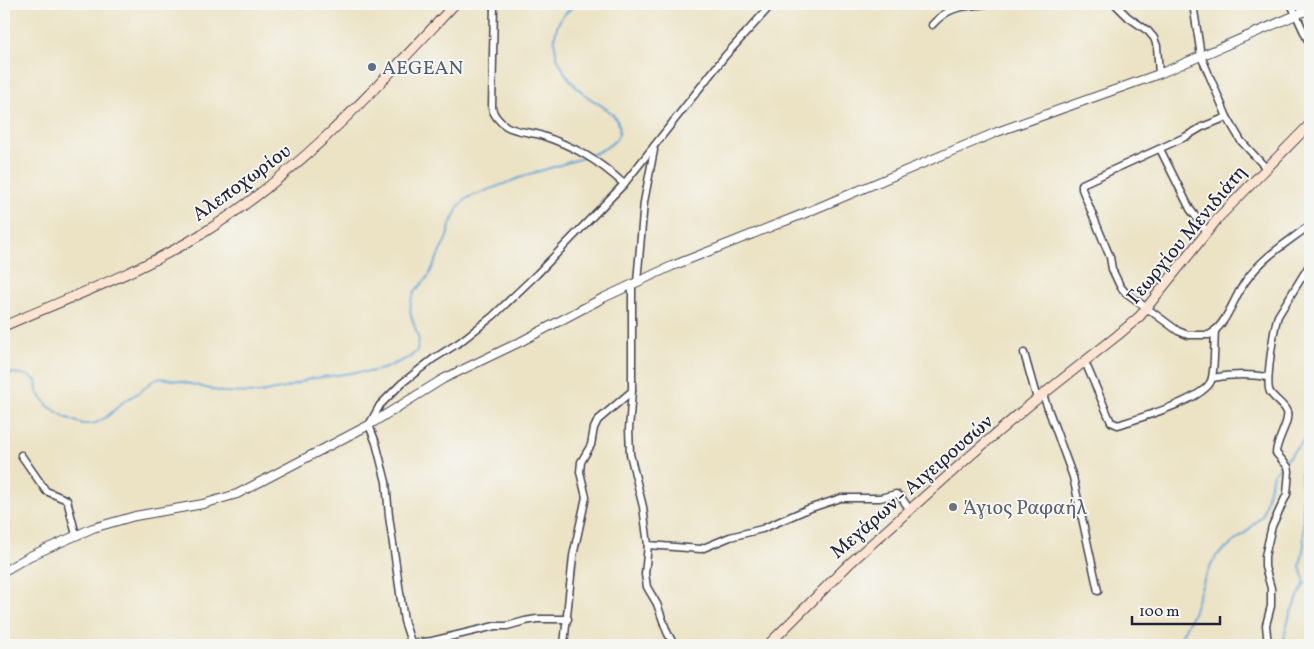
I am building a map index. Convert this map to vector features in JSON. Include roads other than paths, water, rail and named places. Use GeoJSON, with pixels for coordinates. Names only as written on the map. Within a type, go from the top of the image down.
{"type":"FeatureCollection","features":[{"type":"Feature","properties":{"kind":"main road","name":"Αλεποχωρίου"},"geometry":{"type":"LineString","coordinates":[[4,326],[127,275],[201,234],[239,209],[285,175],[321,142],[455,4]]}},
{"type":"Feature","properties":{"kind":"main road","name":"Γεωργίου Μενιδιάτη"},"geometry":{"type":"LineString","coordinates":[[1085,362],[1140,316],[1170,281],[1219,217],[1310,124]]}},
{"type":"Feature","properties":{"kind":"main road","name":"Μεγάρων - Αιγειρουσών"},"geometry":{"type":"LineString","coordinates":[[768,645],[835,576],[971,455],[1085,362]]}},
{"type":"Feature","properties":{"kind":"street"},"geometry":{"type":"LineString","coordinates":[[494,4],[493,114],[508,127],[551,139],[593,158],[624,184]]}},
{"type":"Feature","properties":{"kind":"street"},"geometry":{"type":"LineString","coordinates":[[369,425],[380,405],[402,383],[493,316],[537,274],[624,184],[719,64],[772,4]]}},
{"type":"Feature","properties":{"kind":"street"},"geometry":{"type":"LineString","coordinates":[[932,24],[955,6],[988,4]]}},
{"type":"Feature","properties":{"kind":"street"},"geometry":{"type":"LineString","coordinates":[[1115,4],[1154,38],[1159,74]]}},
{"type":"Feature","properties":{"kind":"street"},"geometry":{"type":"LineString","coordinates":[[1193,4],[1201,56],[1228,117],[1241,141],[1266,168]]}},
{"type":"Feature","properties":{"kind":"street"},"geometry":{"type":"LineString","coordinates":[[1291,4],[1310,45]]}},
{"type":"Feature","properties":{"kind":"street"},"geometry":{"type":"LineString","coordinates":[[4,571],[30,556],[93,528],[135,516],[226,498],[248,489],[369,425],[443,378],[520,342],[563,318],[634,283],[997,132],[1159,74],[1310,8]]}},
{"type":"Feature","properties":{"kind":"street"},"geometry":{"type":"LineString","coordinates":[[1215,330],[1204,336],[1183,334],[1132,298],[1120,286],[1081,187],[1086,181],[1160,149],[1202,127],[1228,117]]}},
{"type":"Feature","properties":{"kind":"street"},"geometry":{"type":"LineString","coordinates":[[655,146],[644,202],[634,283],[632,391],[629,429],[630,454],[643,507],[648,545],[645,574],[647,587],[659,609],[674,645]]}},
{"type":"Feature","properties":{"kind":"street"},"geometry":{"type":"LineString","coordinates":[[1160,149],[1190,209],[1207,232]]}},
{"type":"Feature","properties":{"kind":"street"},"geometry":{"type":"LineString","coordinates":[[1085,362],[1111,422],[1118,425],[1188,399],[1205,388],[1212,378],[1215,330],[1247,279],[1280,245],[1310,225]]}},
{"type":"Feature","properties":{"kind":"street"},"geometry":{"type":"LineString","coordinates":[[1268,645],[1266,625],[1271,606],[1271,588],[1264,561],[1272,526],[1287,494],[1289,471],[1288,467],[1276,453],[1277,443],[1287,418],[1287,411],[1270,393],[1268,376],[1278,316],[1310,264]]}},
{"type":"Feature","properties":{"kind":"street"},"geometry":{"type":"LineString","coordinates":[[1024,353],[1073,477],[1098,591]]}},
{"type":"Feature","properties":{"kind":"street"},"geometry":{"type":"LineString","coordinates":[[1212,378],[1229,374],[1268,376]]}},
{"type":"Feature","properties":{"kind":"street"},"geometry":{"type":"LineString","coordinates":[[564,645],[573,556],[586,497],[580,472],[581,462],[591,445],[594,428],[598,420],[632,391]]}},
{"type":"Feature","properties":{"kind":"street"},"geometry":{"type":"LineString","coordinates":[[369,425],[376,443],[384,475],[404,621],[411,642],[432,641],[495,626],[507,626],[537,619],[568,619]]}},
{"type":"Feature","properties":{"kind":"street"},"geometry":{"type":"LineString","coordinates":[[22,455],[46,491],[67,500],[76,535]]}},
{"type":"Feature","properties":{"kind":"street"},"geometry":{"type":"LineString","coordinates":[[648,545],[700,549],[730,537],[762,529],[808,509],[846,498],[880,498],[896,494],[901,497],[910,510]]}},
{"type":"Feature","properties":{"kind":"waterway"},"geometry":{"type":"LineString","coordinates":[[576,4],[560,20],[556,31],[556,53],[565,73],[572,82],[588,97],[613,115],[620,129],[615,140],[610,145],[591,155]]}},
{"type":"Feature","properties":{"kind":"waterway"},"geometry":{"type":"LineString","coordinates":[[4,373],[21,374],[36,380],[37,391],[48,406],[67,418],[83,424],[90,424],[96,423],[108,416],[123,402],[154,380],[161,378],[222,392],[260,393],[285,388],[309,379],[383,369],[410,357],[417,351],[419,340],[410,312],[411,301],[415,291],[428,277],[447,237],[458,207],[467,198],[530,174],[586,157]]}},
{"type":"Feature","properties":{"kind":"waterway"},"geometry":{"type":"LineString","coordinates":[[1285,461],[1310,433]]}},
{"type":"Feature","properties":{"kind":"waterway"},"geometry":{"type":"LineString","coordinates":[[1282,645],[1290,614],[1305,582],[1300,567],[1304,545],[1301,469],[1310,445]]}},
{"type":"Feature","properties":{"kind":"waterway"},"geometry":{"type":"LineString","coordinates":[[1177,645],[1193,613],[1205,577],[1216,556],[1244,534],[1262,516],[1273,474],[1282,465]]}},
{"type":"Feature","properties":{"kind":"place","name":"AEGEAN"},"geometry":{"type":"Point","coordinates":[372,67]}},
{"type":"Feature","properties":{"kind":"place","name":"Άγιος Ραφαήλ"},"geometry":{"type":"Point","coordinates":[953,507]}}]}
